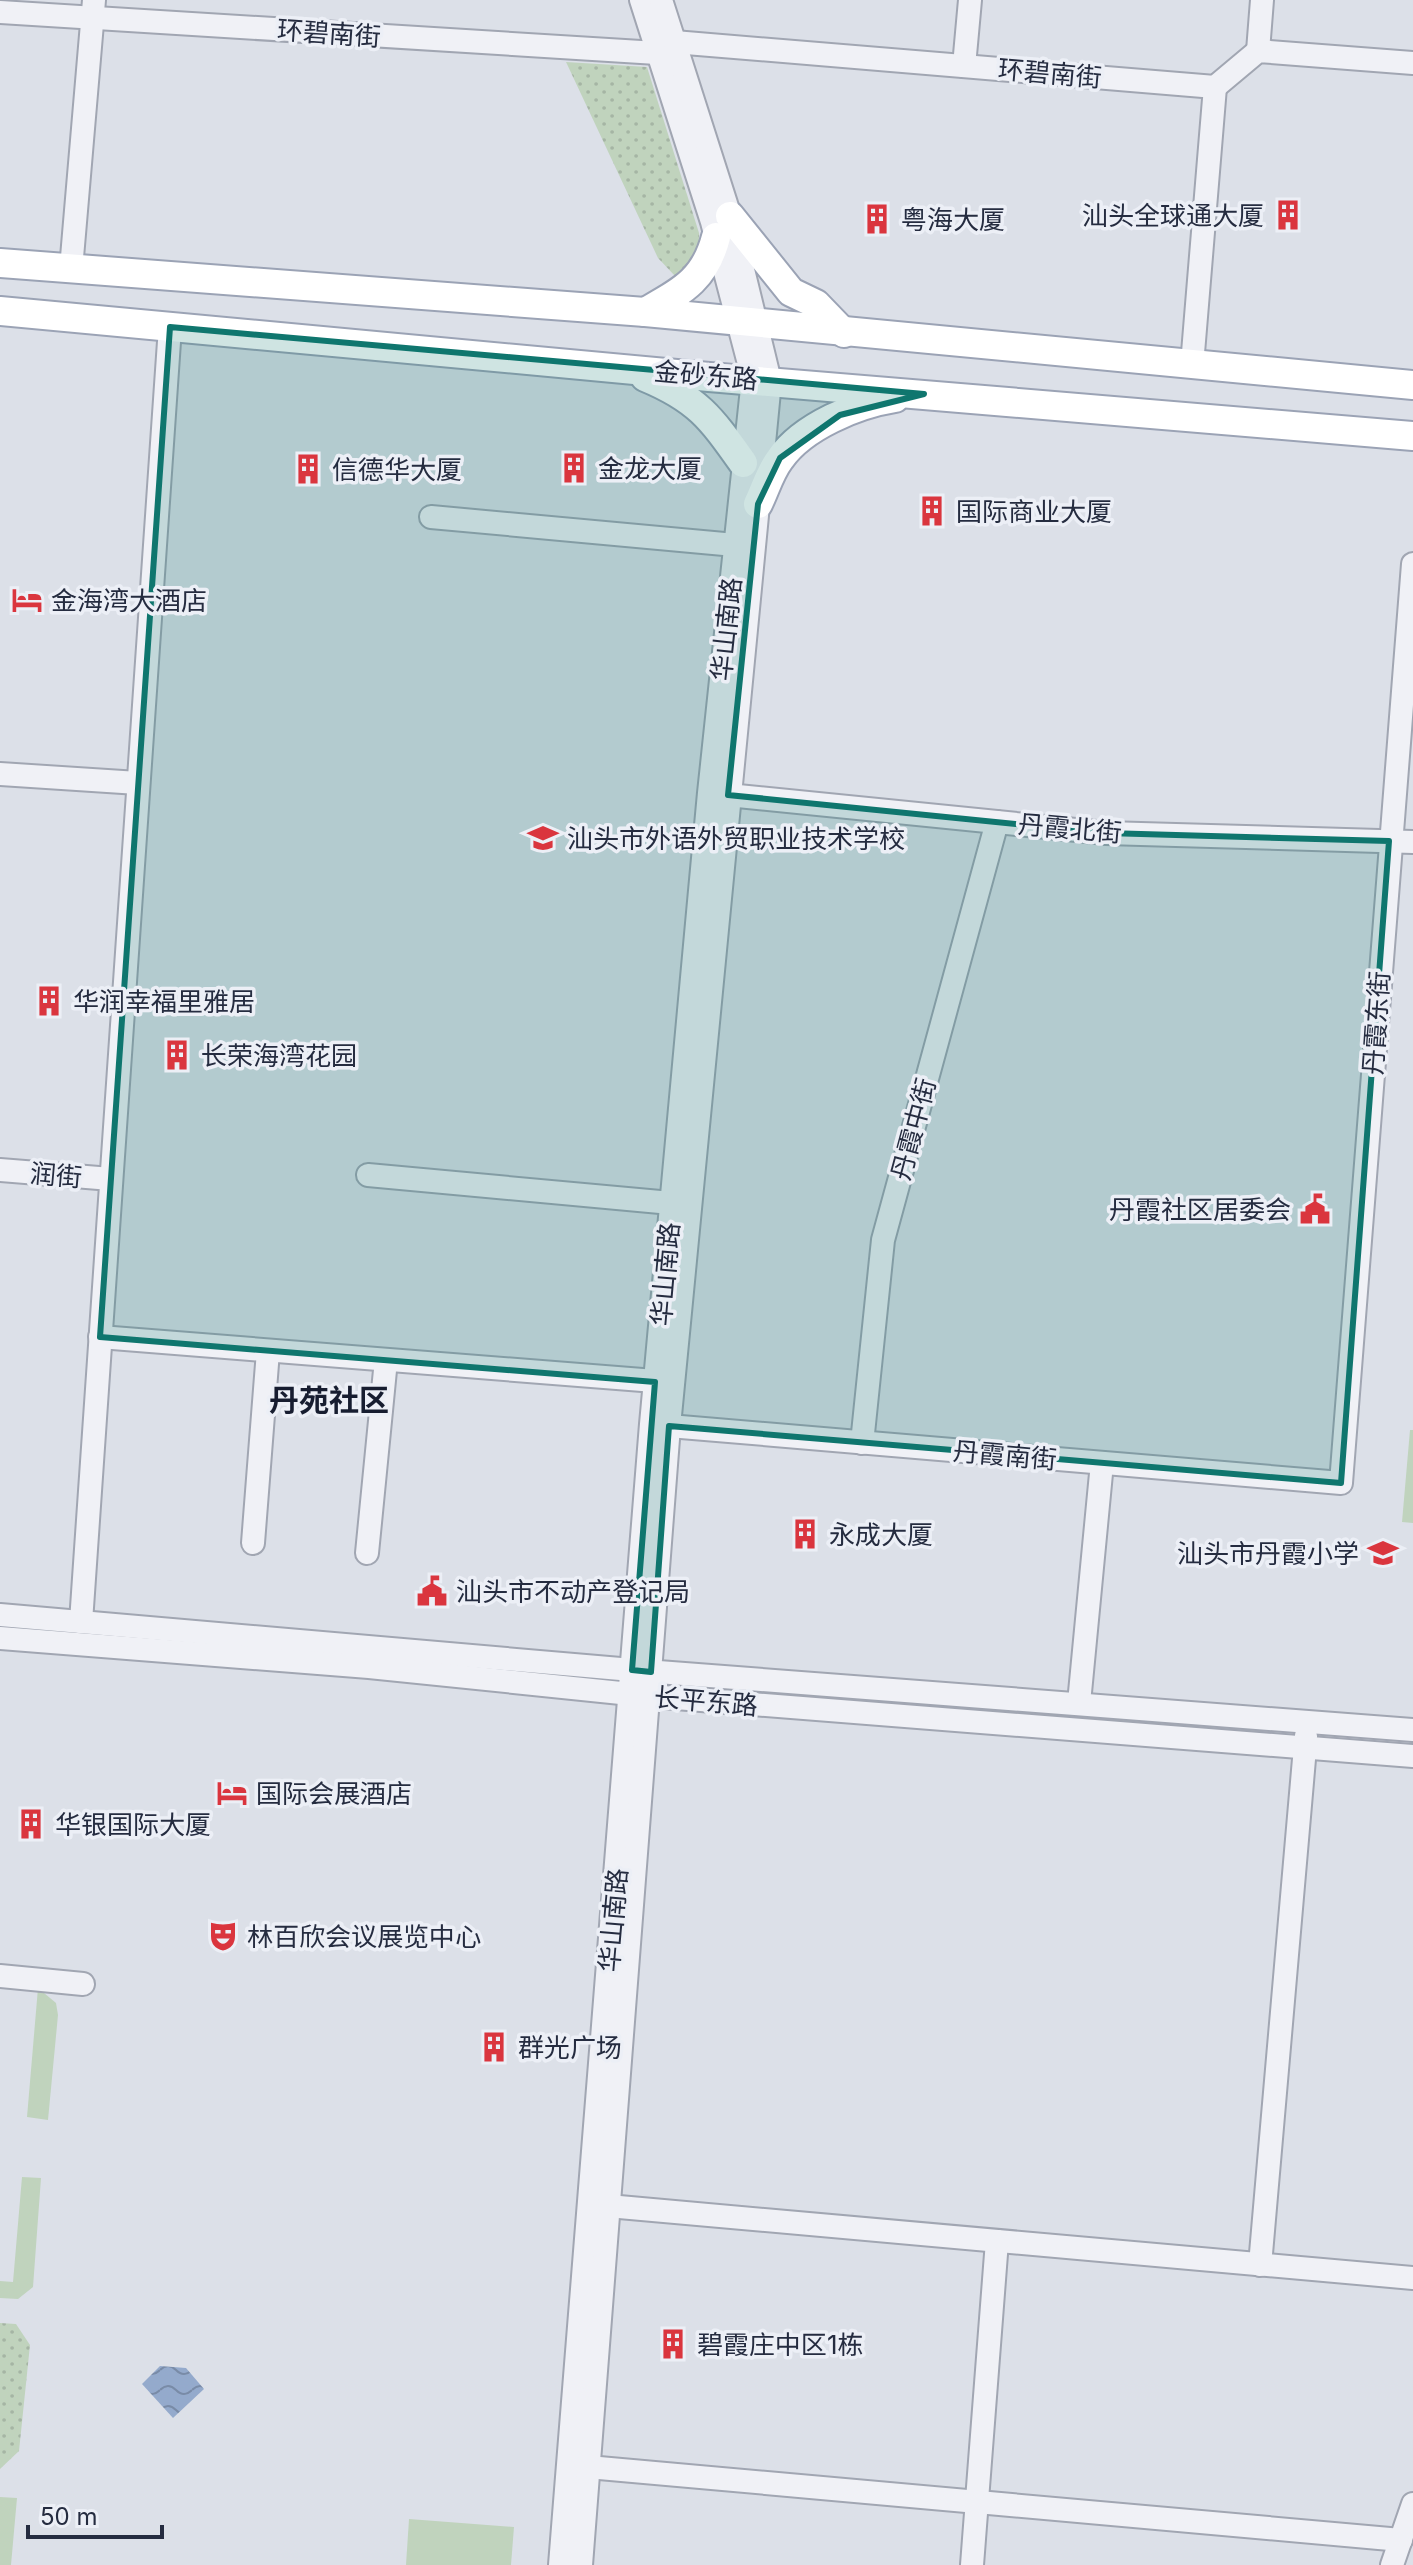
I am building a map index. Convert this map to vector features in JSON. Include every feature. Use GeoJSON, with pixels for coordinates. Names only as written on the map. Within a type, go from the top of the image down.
{"type":"FeatureCollection","features":[{"type":"Feature","properties":{"kind":"main road"},"geometry":{"type":"LineString","coordinates":[[645,312],[695,280],[710,262],[723,227],[791,292],[816,304],[844,333]]}},
{"type":"Feature","properties":{"kind":"main road"},"geometry":{"type":"LineString","coordinates":[[0,263],[645,312],[1413,385]]}},
{"type":"Feature","properties":{"kind":"main road","name":"金砂东路"},"geometry":{"type":"LineString","coordinates":[[0,311],[1413,436]]}},
{"type":"Feature","properties":{"kind":"main road"},"geometry":{"type":"LineString","coordinates":[[622,368],[686,398],[716,422],[743,463]]}},
{"type":"Feature","properties":{"kind":"main road"},"geometry":{"type":"LineString","coordinates":[[758,504],[780,458],[806,436],[840,415],[879,401],[924,394]]}},
{"type":"Feature","properties":{"kind":"street","name":"华山南路"},"geometry":{"type":"LineString","coordinates":[[560,2565],[642,1671],[669,1426],[758,504],[762,380],[750,323],[723,227],[666,48],[641,0]]}},
{"type":"Feature","properties":{"kind":"street","name":"华山南路"},"geometry":{"type":"LineString","coordinates":[[661,0],[666,48]]}},
{"type":"Feature","properties":{"kind":"street"},"geometry":{"type":"LineString","coordinates":[[964,66],[970,0]]}},
{"type":"Feature","properties":{"kind":"street"},"geometry":{"type":"LineString","coordinates":[[1258,51],[1262,0]]}},
{"type":"Feature","properties":{"kind":"street","name":"环碧南街"},"geometry":{"type":"LineString","coordinates":[[0,12],[93,9],[964,66],[1215,87]]}},
{"type":"Feature","properties":{"kind":"street"},"geometry":{"type":"LineString","coordinates":[[71,269],[93,9]]}},
{"type":"Feature","properties":{"kind":"street"},"geometry":{"type":"LineString","coordinates":[[1192,365],[1215,87],[1258,51],[1413,63]]}},
{"type":"Feature","properties":{"kind":"street"},"geometry":{"type":"LineString","coordinates":[[81,1622],[170,327]]}},
{"type":"Feature","properties":{"kind":"street","name":"华山南路"},"geometry":{"type":"LineString","coordinates":[[642,1671],[655,1381],[671,1203],[743,463],[762,380]]}},
{"type":"Feature","properties":{"kind":"street"},"geometry":{"type":"LineString","coordinates":[[431,517],[735,545]]}},
{"type":"Feature","properties":{"kind":"street","name":"丹霞东街"},"geometry":{"type":"LineString","coordinates":[[1341,1483],[1413,564]]}},
{"type":"Feature","properties":{"kind":"street"},"geometry":{"type":"LineString","coordinates":[[0,774],[138,783]]}},
{"type":"Feature","properties":{"kind":"street","name":"丹霞北街"},"geometry":{"type":"LineString","coordinates":[[728,795],[1106,833],[1413,842]]}},
{"type":"Feature","properties":{"kind":"street","name":"丹霞中街"},"geometry":{"type":"LineString","coordinates":[[862,1443],[883,1240],[997,822]]}},
{"type":"Feature","properties":{"kind":"street","name":"润街"},"geometry":{"type":"LineString","coordinates":[[0,1170],[111,1179]]}},
{"type":"Feature","properties":{"kind":"street"},"geometry":{"type":"LineString","coordinates":[[368,1175],[671,1203]]}},
{"type":"Feature","properties":{"kind":"street"},"geometry":{"type":"LineString","coordinates":[[100,1337],[655,1381]]}},
{"type":"Feature","properties":{"kind":"street"},"geometry":{"type":"LineString","coordinates":[[253,1543],[268,1351]]}},
{"type":"Feature","properties":{"kind":"street"},"geometry":{"type":"LineString","coordinates":[[367,1553],[386,1360]]}},
{"type":"Feature","properties":{"kind":"street","name":"丹霞南街"},"geometry":{"type":"LineString","coordinates":[[669,1426],[1341,1483]]}},
{"type":"Feature","properties":{"kind":"street"},"geometry":{"type":"LineString","coordinates":[[1079,1703],[1102,1463]]}},
{"type":"Feature","properties":{"kind":"street","name":"长平东路"},"geometry":{"type":"LineString","coordinates":[[0,1615],[642,1671],[1413,1730]]}},
{"type":"Feature","properties":{"kind":"street","name":"长平东路"},"geometry":{"type":"LineString","coordinates":[[0,1638],[369,1667],[640,1695],[1413,1756]]}},
{"type":"Feature","properties":{"kind":"street","name":"华山南路"},"geometry":{"type":"LineString","coordinates":[[581,2565],[608,2206],[640,1695]]}},
{"type":"Feature","properties":{"kind":"street"},"geometry":{"type":"LineString","coordinates":[[1260,2265],[1307,1723]]}},
{"type":"Feature","properties":{"kind":"street"},"geometry":{"type":"LineString","coordinates":[[0,1976],[83,1984]]}},
{"type":"Feature","properties":{"kind":"street"},"geometry":{"type":"LineString","coordinates":[[608,2206],[1413,2278]]}},
{"type":"Feature","properties":{"kind":"street"},"geometry":{"type":"LineString","coordinates":[[972,2565],[997,2241]]}},
{"type":"Feature","properties":{"kind":"street"},"geometry":{"type":"LineString","coordinates":[[588,2467],[1401,2540]]}},
{"type":"Feature","properties":{"kind":"street"},"geometry":{"type":"LineString","coordinates":[[1392,2565],[1413,2504]]}},
{"type":"Feature","properties":{"kind":"highlighted area"},"geometry":{"type":"Polygon","coordinates":[[[170,327],[924,394],[840,415],[780,458],[758,504],[728,795],[1106,833],[1389,841],[1341,1483],[669,1426],[651,1672],[632,1670],[655,1382],[100,1337],[170,327]]]}},
{"type":"Feature","properties":{"kind":"green space"},"geometry":{"type":"Polygon","coordinates":[[[566,62],[647,67],[699,233],[694,258],[676,277],[658,258],[566,62]]]}},
{"type":"Feature","properties":{"kind":"green space"},"geometry":{"type":"Polygon","coordinates":[[[1410,1430],[1413,1430],[1413,1523],[1402,1522],[1410,1430]]]}},
{"type":"Feature","properties":{"kind":"green space"},"geometry":{"type":"Polygon","coordinates":[[[38,1988],[56,2003],[58,2015],[48,2120],[27,2117],[38,1988]]]}},
{"type":"Feature","properties":{"kind":"green space"},"geometry":{"type":"Polygon","coordinates":[[[22,2177],[41,2178],[33,2287],[18,2299],[0,2298],[0,2281],[13,2282],[22,2177]]]}},
{"type":"Feature","properties":{"kind":"green space"},"geometry":{"type":"Polygon","coordinates":[[[0,2323],[16,2324],[30,2345],[19,2451],[0,2469],[0,2323]]]}},
{"type":"Feature","properties":{"kind":"green space"},"geometry":{"type":"Polygon","coordinates":[[[0,2497],[17,2498],[11,2565],[0,2565],[0,2497]]]}},
{"type":"Feature","properties":{"kind":"green space"},"geometry":{"type":"Polygon","coordinates":[[[409,2519],[514,2527],[511,2565],[406,2565],[409,2519]]]}},
{"type":"Feature","properties":{"kind":"water"},"geometry":{"type":"Polygon","coordinates":[[[160,2366],[186,2368],[204,2389],[173,2418],[142,2384],[160,2366]]]}},
{"type":"Feature","properties":{"kind":"place","name":"汕头全球通大厦"},"geometry":{"type":"Point","coordinates":[1288,215]}},
{"type":"Feature","properties":{"kind":"place","name":"粤海大厦"},"geometry":{"type":"Point","coordinates":[877,219]}},
{"type":"Feature","properties":{"kind":"place","name":"金龙大厦"},"geometry":{"type":"Point","coordinates":[574,468]}},
{"type":"Feature","properties":{"kind":"place","name":"信德华大厦"},"geometry":{"type":"Point","coordinates":[308,469]}},
{"type":"Feature","properties":{"kind":"place","name":"国际商业大厦"},"geometry":{"type":"Point","coordinates":[932,511]}},
{"type":"Feature","properties":{"kind":"place","name":"金海湾大酒店"},"geometry":{"type":"Point","coordinates":[27,600]}},
{"type":"Feature","properties":{"kind":"place","name":"汕头市外语外贸职业技术学校"},"geometry":{"type":"Point","coordinates":[543,838]}},
{"type":"Feature","properties":{"kind":"place","name":"华润幸福里雅居"},"geometry":{"type":"Point","coordinates":[49,1001]}},
{"type":"Feature","properties":{"kind":"place","name":"长荣海湾花园"},"geometry":{"type":"Point","coordinates":[177,1055]}},
{"type":"Feature","properties":{"kind":"place","name":"丹霞社区居委会"},"geometry":{"type":"Point","coordinates":[1315,1209]}},
{"type":"Feature","properties":{"kind":"place","name":"永成大厦"},"geometry":{"type":"Point","coordinates":[805,1534]}},
{"type":"Feature","properties":{"kind":"place","name":"汕头市丹霞小学"},"geometry":{"type":"Point","coordinates":[1383,1553]}},
{"type":"Feature","properties":{"kind":"place","name":"汕头市不动产登记局"},"geometry":{"type":"Point","coordinates":[432,1591]}},
{"type":"Feature","properties":{"kind":"place","name":"国际会展酒店"},"geometry":{"type":"Point","coordinates":[232,1793]}},
{"type":"Feature","properties":{"kind":"place","name":"华银国际大厦"},"geometry":{"type":"Point","coordinates":[31,1824]}},
{"type":"Feature","properties":{"kind":"place","name":"林百欣会议展览中心"},"geometry":{"type":"Point","coordinates":[223,1936]}},
{"type":"Feature","properties":{"kind":"place","name":"群光广场"},"geometry":{"type":"Point","coordinates":[494,2047]}},
{"type":"Feature","properties":{"kind":"place","name":"碧霞庄中区1栋"},"geometry":{"type":"Point","coordinates":[673,2344]}},
{"type":"Feature","properties":{"kind":"district","name":"丹苑社区"},"geometry":{"type":"Point","coordinates":[329,1400]}}]}
